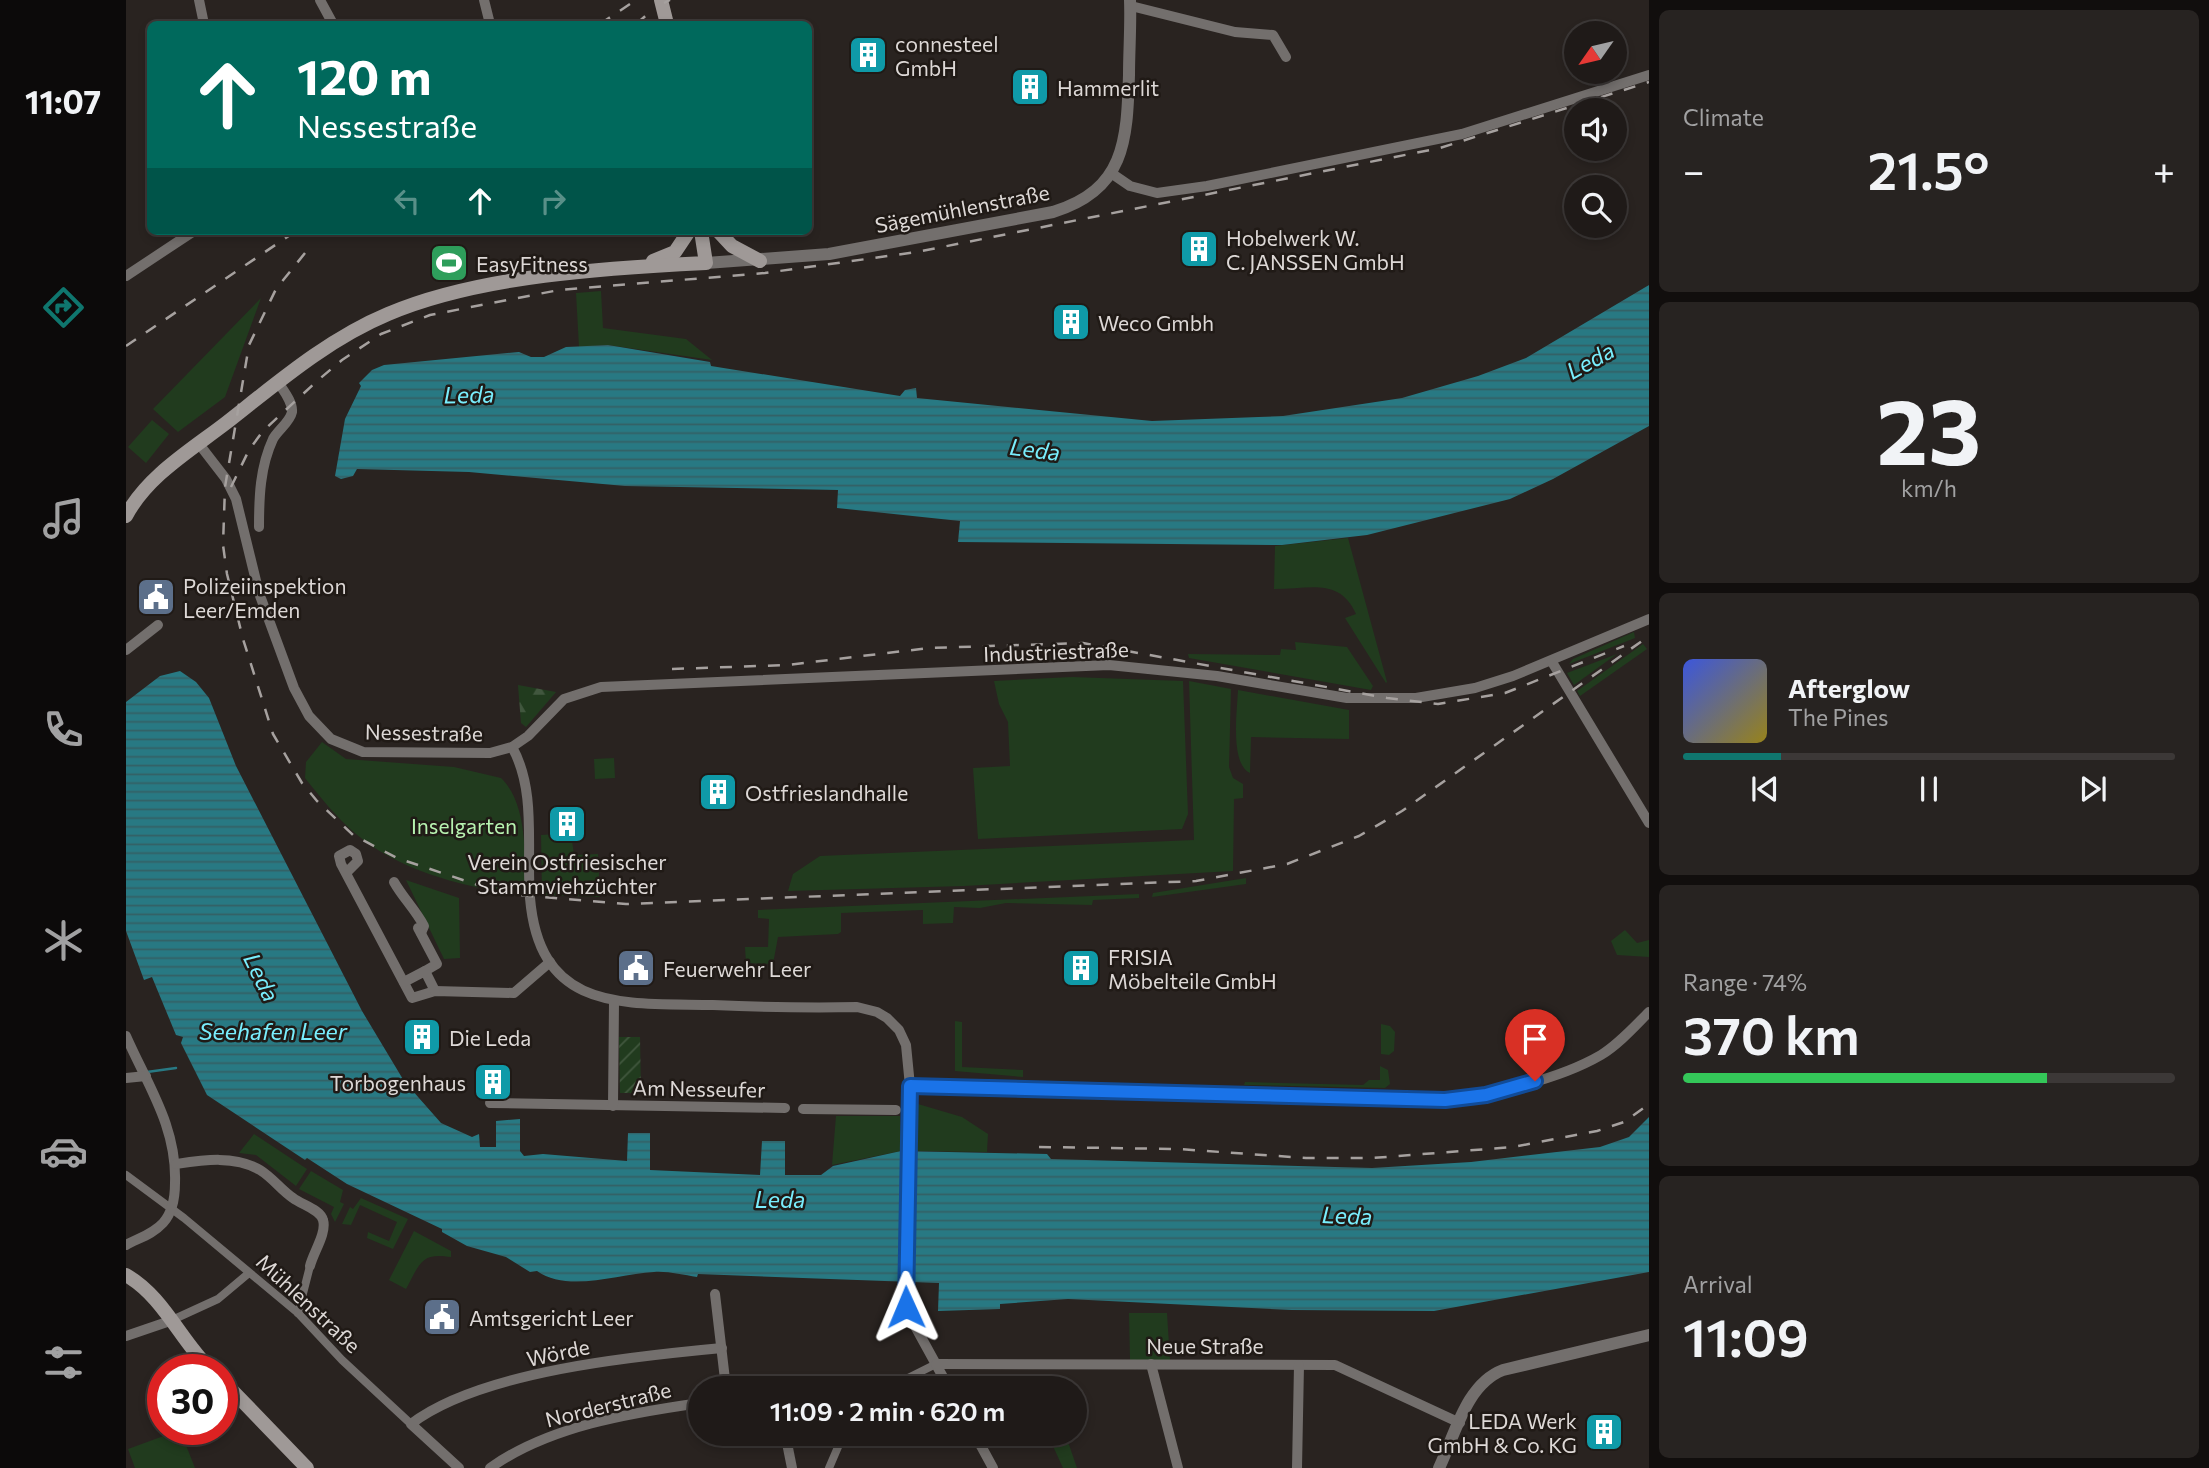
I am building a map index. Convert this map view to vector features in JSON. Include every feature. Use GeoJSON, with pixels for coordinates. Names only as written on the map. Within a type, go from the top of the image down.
{"type":"FeatureCollection","features":[{"type":"Feature","properties":{"kind":"main road"},"geometry":{"type":"LineString","coordinates":[[661,0],[666,21]]}},
{"type":"Feature","properties":{"kind":"main road"},"geometry":{"type":"LineString","coordinates":[[638,267],[675,252],[686,235]]}},
{"type":"Feature","properties":{"kind":"main road"},"geometry":{"type":"LineString","coordinates":[[702,235],[706,263]]}},
{"type":"Feature","properties":{"kind":"main road"},"geometry":{"type":"LineString","coordinates":[[722,235],[732,246],[760,261]]}},
{"type":"Feature","properties":{"kind":"main road","name":"Sägemühlenstraße"},"geometry":{"type":"LineString","coordinates":[[126,516],[147,487],[278,382],[339,340],[413,304],[538,278],[706,263]]}},
{"type":"Feature","properties":{"kind":"main road"},"geometry":{"type":"LineString","coordinates":[[132,1278],[154,1296],[170,1321],[198,1354]]}},
{"type":"Feature","properties":{"kind":"main road"},"geometry":{"type":"LineString","coordinates":[[238,1397],[307,1468]]}},
{"type":"Feature","properties":{"kind":"street"},"geometry":{"type":"LineString","coordinates":[[199,0],[203,21]]}},
{"type":"Feature","properties":{"kind":"street"},"geometry":{"type":"LineString","coordinates":[[320,0],[331,21]]}},
{"type":"Feature","properties":{"kind":"street"},"geometry":{"type":"LineString","coordinates":[[484,0],[489,21]]}},
{"type":"Feature","properties":{"kind":"street"},"geometry":{"type":"LineString","coordinates":[[1286,57],[1273,35],[1235,32],[1130,3],[1128,122],[1121,157],[1111,173],[1130,186],[1157,193],[1207,186],[1462,134],[1649,75]]}},
{"type":"Feature","properties":{"kind":"street","name":"Sägemühlenstraße"},"geometry":{"type":"LineString","coordinates":[[706,263],[829,254],[1053,212],[1084,200],[1111,173]]}},
{"type":"Feature","properties":{"kind":"street"},"geometry":{"type":"LineString","coordinates":[[126,276],[188,235]]}},
{"type":"Feature","properties":{"kind":"street"},"geometry":{"type":"LineString","coordinates":[[259,527],[259,495],[265,461],[274,438],[291,416],[292,409],[278,382]]}},
{"type":"Feature","properties":{"kind":"street","name":"Nessestraße"},"geometry":{"type":"LineString","coordinates":[[199,444],[226,479],[236,499],[252,568],[294,688],[309,716],[331,739],[363,752],[490,753],[512,747],[525,786],[533,922],[550,962],[581,991],[614,1002],[871,1010],[893,1023],[905,1041],[910,1086],[906,1307],[942,1376]]}},
{"type":"Feature","properties":{"kind":"street","name":"Industriestraße"},"geometry":{"type":"LineString","coordinates":[[512,747],[528,737],[564,699],[580,691],[601,687],[1109,665],[1174,669],[1303,692],[1380,699],[1416,698],[1475,688],[1552,662],[1649,619]]}},
{"type":"Feature","properties":{"kind":"street"},"geometry":{"type":"LineString","coordinates":[[126,650],[158,625]]}},
{"type":"Feature","properties":{"kind":"street"},"geometry":{"type":"LineString","coordinates":[[1552,662],[1649,824]]}},
{"type":"Feature","properties":{"kind":"street"},"geometry":{"type":"LineString","coordinates":[[346,873],[412,998],[435,991],[514,993],[550,962]]}},
{"type":"Feature","properties":{"kind":"street"},"geometry":{"type":"LineString","coordinates":[[394,882],[403,900],[415,908],[424,926],[419,930],[438,964],[404,982]]}},
{"type":"Feature","properties":{"kind":"street"},"geometry":{"type":"LineString","coordinates":[[425,971],[435,991]]}},
{"type":"Feature","properties":{"kind":"street","name":"Am Nesseufer"},"geometry":{"type":"LineString","coordinates":[[613,1106],[614,1002]]}},
{"type":"Feature","properties":{"kind":"street"},"geometry":{"type":"LineString","coordinates":[[910,1086],[1445,1100],[1486,1095],[1535,1081],[1600,1056],[1649,1012]]}},
{"type":"Feature","properties":{"kind":"street"},"geometry":{"type":"LineString","coordinates":[[126,1036],[164,1114],[176,1164],[171,1209],[162,1225],[131,1242],[126,1253]]}},
{"type":"Feature","properties":{"kind":"street"},"geometry":{"type":"LineString","coordinates":[[126,1072],[144,1073]]}},
{"type":"Feature","properties":{"kind":"street"},"geometry":{"type":"LineString","coordinates":[[126,1079],[144,1073]]}},
{"type":"Feature","properties":{"kind":"street","name":"Am Nesseufer"},"geometry":{"type":"LineString","coordinates":[[490,1103],[785,1108]]}},
{"type":"Feature","properties":{"kind":"street"},"geometry":{"type":"LineString","coordinates":[[803,1109],[896,1110]]}},
{"type":"Feature","properties":{"kind":"street"},"geometry":{"type":"LineString","coordinates":[[176,1164],[223,1160],[244,1163],[261,1171],[290,1196],[318,1212],[323,1229],[298,1313]]}},
{"type":"Feature","properties":{"kind":"street","name":"Mühlenstraße"},"geometry":{"type":"LineString","coordinates":[[126,1175],[298,1313],[342,1360],[458,1468]]}},
{"type":"Feature","properties":{"kind":"street"},"geometry":{"type":"LineString","coordinates":[[126,1265],[132,1278]]}},
{"type":"Feature","properties":{"kind":"street"},"geometry":{"type":"LineString","coordinates":[[126,1336],[170,1321],[218,1299],[249,1273]]}},
{"type":"Feature","properties":{"kind":"street"},"geometry":{"type":"LineString","coordinates":[[715,1294],[725,1376]]}},
{"type":"Feature","properties":{"kind":"street"},"geometry":{"type":"LineString","coordinates":[[1444,1466],[1475,1391],[1496,1373],[1649,1335]]}},
{"type":"Feature","properties":{"kind":"street","name":"Wörde"},"geometry":{"type":"LineString","coordinates":[[411,1423],[444,1402],[519,1380],[605,1362],[722,1348]]}},
{"type":"Feature","properties":{"kind":"street"},"geometry":{"type":"LineString","coordinates":[[912,1376],[936,1364]]}},
{"type":"Feature","properties":{"kind":"street","name":"Neue Straße"},"geometry":{"type":"LineString","coordinates":[[936,1364],[1342,1366],[1460,1423]]}},
{"type":"Feature","properties":{"kind":"street"},"geometry":{"type":"LineString","coordinates":[[1151,1364],[1178,1468]]}},
{"type":"Feature","properties":{"kind":"street"},"geometry":{"type":"LineString","coordinates":[[1297,1468],[1299,1365]]}},
{"type":"Feature","properties":{"kind":"street","name":"Norderstraße"},"geometry":{"type":"LineString","coordinates":[[491,1468],[537,1442],[575,1430],[688,1406]]}},
{"type":"Feature","properties":{"kind":"street"},"geometry":{"type":"LineString","coordinates":[[788,1446],[792,1465]]}},
{"type":"Feature","properties":{"kind":"street"},"geometry":{"type":"LineString","coordinates":[[829,1468],[838,1446]]}},
{"type":"Feature","properties":{"kind":"street"},"geometry":{"type":"LineString","coordinates":[[981,1446],[993,1468]]}},
{"type":"Feature","properties":{"kind":"green space"},"geometry":{"type":"Polygon","coordinates":[[[601,291],[603,328],[686,339],[712,360],[608,345],[579,347],[576,293],[601,291]]]}},
{"type":"Feature","properties":{"kind":"green space"},"geometry":{"type":"Polygon","coordinates":[[[261,298],[225,397],[178,432],[153,409],[261,298]]]}},
{"type":"Feature","properties":{"kind":"green space"},"geometry":{"type":"Polygon","coordinates":[[[152,420],[169,434],[146,463],[128,447],[152,420]]]}},
{"type":"Feature","properties":{"kind":"green space"},"geometry":{"type":"Polygon","coordinates":[[[1348,538],[1386,683],[1345,618],[1356,614],[1341,594],[1311,587],[1274,589],[1275,546],[1348,538]]]}},
{"type":"Feature","properties":{"kind":"green space"},"geometry":{"type":"Polygon","coordinates":[[[1634,632],[1635,638],[1569,664],[1573,659],[1634,632]]]}},
{"type":"Feature","properties":{"kind":"green space"},"geometry":{"type":"Polygon","coordinates":[[[1295,642],[1347,647],[1373,686],[1371,690],[1189,658],[1188,654],[1280,655],[1281,649],[1296,650],[1295,642]]]}},
{"type":"Feature","properties":{"kind":"green space"},"geometry":{"type":"Polygon","coordinates":[[[1643,644],[1647,649],[1580,696],[1577,691],[1643,644]]]}},
{"type":"Feature","properties":{"kind":"green space"},"geometry":{"type":"Polygon","coordinates":[[[1617,654],[1574,685],[1567,673],[1617,654]]]}},
{"type":"Feature","properties":{"kind":"green space"},"geometry":{"type":"Polygon","coordinates":[[[1072,677],[1183,681],[1188,814],[1182,829],[978,839],[973,768],[1010,766],[1008,722],[999,704],[994,681],[1072,677]]]}},
{"type":"Feature","properties":{"kind":"green space"},"geometry":{"type":"Polygon","coordinates":[[[1189,681],[1231,689],[1229,767],[1233,778],[1243,784],[1243,798],[1234,799],[1233,871],[964,886],[788,891],[793,874],[820,856],[1194,840],[1189,681]]]}},
{"type":"Feature","properties":{"kind":"green space"},"geometry":{"type":"Polygon","coordinates":[[[518,685],[556,692],[526,727],[521,723],[518,685]]]}},
{"type":"Feature","properties":{"kind":"green space"},"geometry":{"type":"Polygon","coordinates":[[[1238,690],[1349,710],[1349,739],[1251,737],[1250,773],[1244,768],[1237,749],[1238,690]]]}},
{"type":"Feature","properties":{"kind":"green space","name":"Inselgarten"},"geometry":{"type":"Polygon","coordinates":[[[322,742],[346,759],[454,767],[501,778],[510,789],[521,817],[526,895],[482,888],[436,876],[394,859],[356,834],[305,778],[306,762],[322,742]]]}},
{"type":"Feature","properties":{"kind":"green space"},"geometry":{"type":"Polygon","coordinates":[[[614,758],[615,778],[595,779],[594,759],[614,758]]]}},
{"type":"Feature","properties":{"kind":"green space"},"geometry":{"type":"Polygon","coordinates":[[[571,833],[574,855],[598,854],[600,897],[542,895],[541,835],[571,833]]]}},
{"type":"Feature","properties":{"kind":"green space"},"geometry":{"type":"Polygon","coordinates":[[[1246,878],[1246,884],[1152,897],[1153,893],[1246,878]]]}},
{"type":"Feature","properties":{"kind":"green space"},"geometry":{"type":"Polygon","coordinates":[[[406,880],[459,898],[460,958],[444,959],[406,880]]]}},
{"type":"Feature","properties":{"kind":"green space"},"geometry":{"type":"Polygon","coordinates":[[[1139,894],[1139,898],[1093,900],[1092,905],[1006,903],[980,908],[954,907],[953,923],[923,924],[923,910],[841,913],[841,932],[838,934],[778,937],[773,964],[746,963],[745,947],[768,947],[769,919],[758,918],[758,910],[1139,894]]]}},
{"type":"Feature","properties":{"kind":"green space"},"geometry":{"type":"Polygon","coordinates":[[[1625,930],[1637,943],[1649,940],[1649,957],[1617,955],[1611,941],[1625,930]]]}},
{"type":"Feature","properties":{"kind":"green space"},"geometry":{"type":"Polygon","coordinates":[[[955,1021],[962,1022],[962,1067],[1023,1070],[1023,1077],[955,1071],[955,1021]]]}},
{"type":"Feature","properties":{"kind":"green space"},"geometry":{"type":"Polygon","coordinates":[[[1381,1024],[1390,1026],[1395,1032],[1394,1051],[1389,1055],[1381,1054],[1381,1024]]]}},
{"type":"Feature","properties":{"kind":"green space"},"geometry":{"type":"Polygon","coordinates":[[[619,1037],[640,1037],[641,1093],[620,1093],[619,1037]]]}},
{"type":"Feature","properties":{"kind":"green space"},"geometry":{"type":"Polygon","coordinates":[[[1380,1066],[1388,1070],[1390,1084],[1385,1088],[1244,1085],[1245,1082],[1363,1085],[1369,1080],[1380,1080],[1380,1066]]]}},
{"type":"Feature","properties":{"kind":"green space"},"geometry":{"type":"Polygon","coordinates":[[[918,1104],[962,1117],[988,1134],[987,1152],[914,1151],[918,1104]]]}},
{"type":"Feature","properties":{"kind":"green space"},"geometry":{"type":"Polygon","coordinates":[[[836,1116],[900,1116],[901,1151],[832,1165],[836,1116]]]}},
{"type":"Feature","properties":{"kind":"green space"},"geometry":{"type":"Polygon","coordinates":[[[254,1134],[307,1169],[296,1186],[256,1155],[239,1153],[254,1134]]]}},
{"type":"Feature","properties":{"kind":"green space"},"geometry":{"type":"Polygon","coordinates":[[[311,1171],[343,1190],[340,1202],[344,1204],[335,1222],[331,1214],[334,1207],[299,1189],[311,1171]]]}},
{"type":"Feature","properties":{"kind":"green space"},"geometry":{"type":"Polygon","coordinates":[[[361,1198],[408,1219],[393,1249],[367,1238],[368,1232],[389,1241],[397,1222],[360,1205],[351,1225],[342,1224],[350,1207],[353,1209],[361,1198]]]}},
{"type":"Feature","properties":{"kind":"green space"},"geometry":{"type":"Polygon","coordinates":[[[414,1231],[451,1251],[451,1257],[427,1258],[418,1267],[406,1289],[389,1280],[414,1231]]]}},
{"type":"Feature","properties":{"kind":"green space"},"geometry":{"type":"Polygon","coordinates":[[[1129,1313],[1167,1313],[1170,1360],[1130,1360],[1129,1313]]]}},
{"type":"Feature","properties":{"kind":"green space"},"geometry":{"type":"Polygon","coordinates":[[[147,1442],[147,1445],[186,1445],[195,1468],[135,1468],[128,1449],[147,1442]]]}},
{"type":"Feature","properties":{"kind":"green space"},"geometry":{"type":"Polygon","coordinates":[[[1053,1446],[1069,1446],[1077,1468],[1063,1468],[1053,1446]]]}},
{"type":"Feature","properties":{"kind":"water","name":"Leda"},"geometry":{"type":"Polygon","coordinates":[[[1649,285],[1649,426],[1553,479],[1510,499],[1367,535],[1282,545],[958,542],[960,521],[837,508],[838,490],[625,486],[469,472],[357,469],[353,476],[341,479],[335,476],[345,419],[361,386],[359,383],[372,370],[384,365],[519,352],[531,357],[544,357],[566,347],[608,345],[710,362],[711,366],[900,396],[905,390],[916,388],[917,398],[1152,421],[1283,416],[1402,398],[1478,376],[1526,358],[1649,285]]]}},
{"type":"Feature","properties":{"kind":"water","name":"Seehafen Leer"},"geometry":{"type":"Polygon","coordinates":[[[180,671],[196,682],[209,698],[236,766],[362,1011],[404,1081],[441,1123],[472,1137],[479,1134],[480,1147],[496,1147],[496,1121],[520,1119],[520,1151],[524,1156],[543,1154],[627,1161],[628,1133],[650,1133],[650,1170],[760,1175],[762,1141],[785,1141],[785,1175],[821,1175],[833,1166],[901,1151],[1047,1154],[1051,1159],[1372,1168],[1471,1162],[1600,1147],[1629,1137],[1649,1117],[1649,1272],[1434,1311],[1292,1310],[1068,1299],[1000,1304],[1000,1309],[938,1311],[939,1283],[698,1274],[697,1277],[659,1272],[578,1282],[563,1281],[537,1271],[530,1272],[506,1257],[467,1246],[442,1232],[442,1229],[347,1184],[307,1158],[305,1160],[207,1095],[181,1043],[183,1037],[176,1035],[152,977],[144,980],[126,931],[126,702],[160,676],[180,671]]]}},
{"type":"Feature","properties":{"kind":"waterway"},"geometry":{"type":"LineString","coordinates":[[147,1072],[176,1068]]}},
{"type":"Feature","properties":{"kind":"railway"},"geometry":{"type":"LineString","coordinates":[[604,21],[636,0]]}},
{"type":"Feature","properties":{"kind":"railway"},"geometry":{"type":"LineString","coordinates":[[664,3],[670,0]]}},
{"type":"Feature","properties":{"kind":"railway"},"geometry":{"type":"LineString","coordinates":[[640,21],[649,13]]}},
{"type":"Feature","properties":{"kind":"railway"},"geometry":{"type":"LineString","coordinates":[[231,487],[249,450],[263,431],[317,381],[342,360],[381,334],[430,315],[559,290],[765,273],[917,252],[1440,148],[1649,82]]}},
{"type":"Feature","properties":{"kind":"railway"},"geometry":{"type":"LineString","coordinates":[[126,346],[290,235]]}},
{"type":"Feature","properties":{"kind":"railway"},"geometry":{"type":"LineString","coordinates":[[305,253],[276,289],[249,345],[225,487],[223,545],[227,574],[243,639],[273,734],[302,783],[317,801],[353,835],[397,858],[505,894],[626,904],[1196,881],[1287,864],[1359,836],[1402,811],[1649,636]]}},
{"type":"Feature","properties":{"kind":"railway"},"geometry":{"type":"LineString","coordinates":[[672,669],[787,665],[929,648],[1083,643],[1387,698],[1438,704],[1505,693],[1624,646]]}},
{"type":"Feature","properties":{"kind":"railway"},"geometry":{"type":"LineString","coordinates":[[1039,1147],[1178,1149],[1306,1158],[1373,1158],[1513,1147],[1597,1131],[1624,1122],[1649,1104]]}},
{"type":"Feature","properties":{"kind":"place","name":"connesteel GmbH"},"geometry":{"type":"Point","coordinates":[868,55]}},
{"type":"Feature","properties":{"kind":"place","name":"Hammerlit"},"geometry":{"type":"Point","coordinates":[1030,87]}},
{"type":"Feature","properties":{"kind":"place","name":"Hobelwerk W. C. JANSSEN GmbH"},"geometry":{"type":"Point","coordinates":[1199,249]}},
{"type":"Feature","properties":{"kind":"place","name":"EasyFitness"},"geometry":{"type":"Point","coordinates":[449,263]}},
{"type":"Feature","properties":{"kind":"place","name":"Weco Gmbh"},"geometry":{"type":"Point","coordinates":[1071,322]}},
{"type":"Feature","properties":{"kind":"place","name":"Polizeiinspektion Leer/Emden"},"geometry":{"type":"Point","coordinates":[156,597]}},
{"type":"Feature","properties":{"kind":"place","name":"Ostfrieslandhalle"},"geometry":{"type":"Point","coordinates":[718,792]}},
{"type":"Feature","properties":{"kind":"place","name":"Verein Ostfriesischer Stammviehzüchter"},"geometry":{"type":"Point","coordinates":[567,824]}},
{"type":"Feature","properties":{"kind":"place","name":"Feuerwehr Leer"},"geometry":{"type":"Point","coordinates":[636,968]}},
{"type":"Feature","properties":{"kind":"place","name":"FRISIA Möbelteile GmbH"},"geometry":{"type":"Point","coordinates":[1081,968]}},
{"type":"Feature","properties":{"kind":"place","name":"Die Leda"},"geometry":{"type":"Point","coordinates":[422,1037]}},
{"type":"Feature","properties":{"kind":"place","name":"Torbogenhaus"},"geometry":{"type":"Point","coordinates":[493,1082]}},
{"type":"Feature","properties":{"kind":"place","name":"Amtsgericht Leer"},"geometry":{"type":"Point","coordinates":[442,1317]}},
{"type":"Feature","properties":{"kind":"place","name":"LEDA Werk GmbH & Co. KG"},"geometry":{"type":"Point","coordinates":[1604,1432]}},
{"type":"Feature","properties":{"kind":"route"},"geometry":{"type":"LineString","coordinates":[[906,1307],[910,1086],[1445,1100],[1486,1095],[1535,1081]]}}]}
